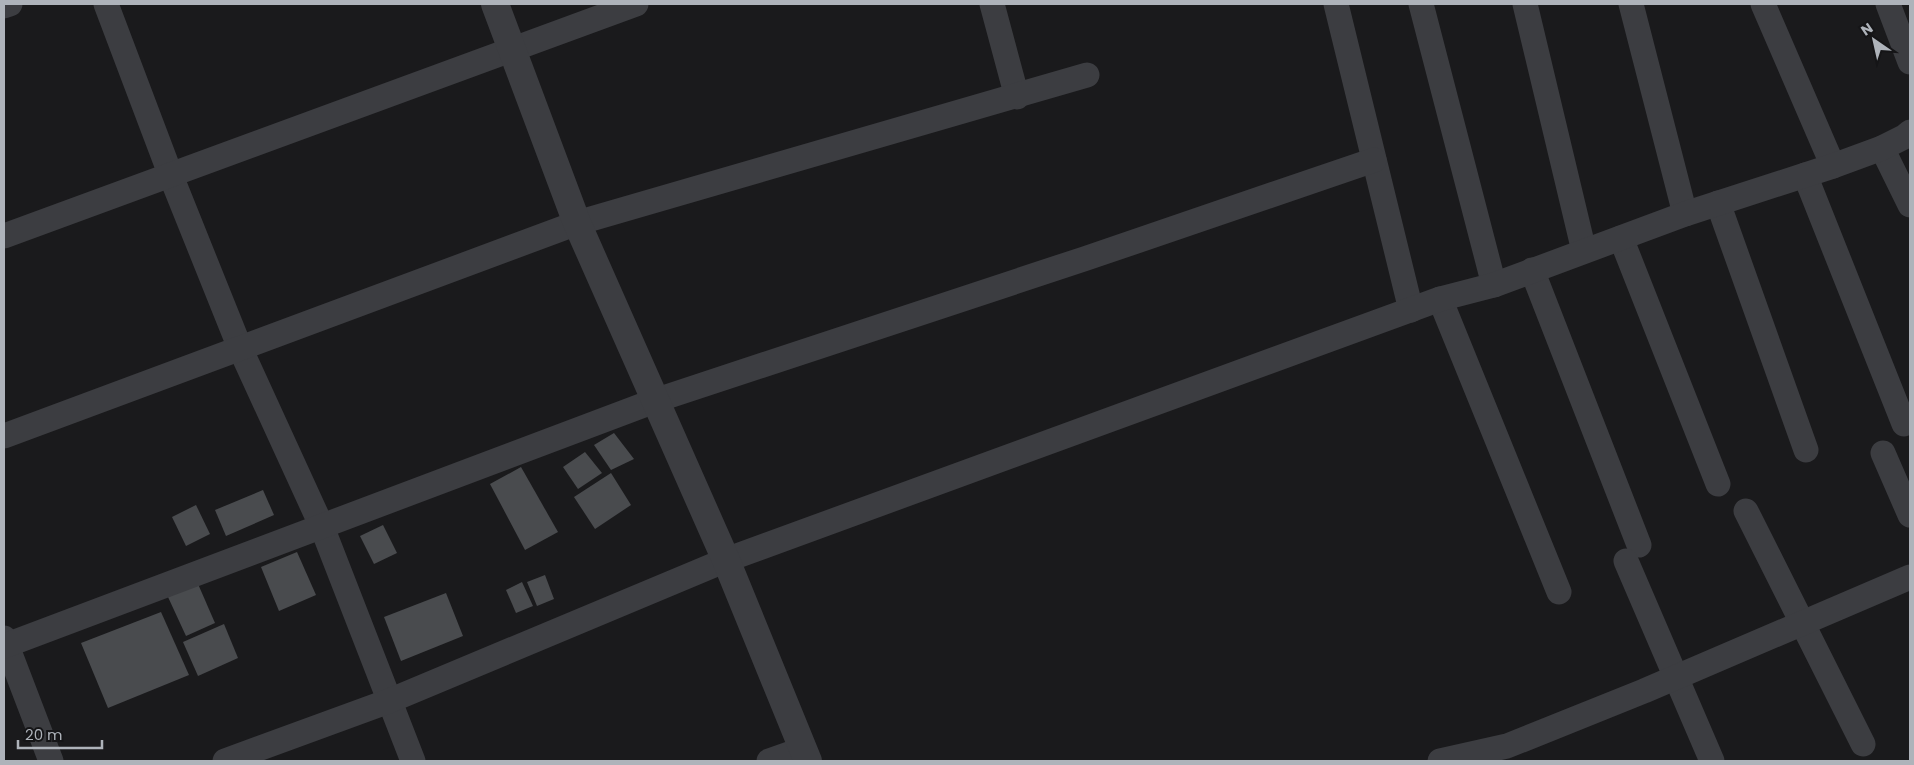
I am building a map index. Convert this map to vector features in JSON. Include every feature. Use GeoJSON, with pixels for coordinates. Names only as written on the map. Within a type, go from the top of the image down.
{"type":"FeatureCollection","features":[{"type":"Feature","properties":{"kind":"street"},"geometry":{"type":"LineString","coordinates":[[4,6],[10,4]]}},
{"type":"Feature","properties":{"kind":"street"},"geometry":{"type":"LineString","coordinates":[[106,4],[171,176],[240,348],[322,527],[414,761]]}},
{"type":"Feature","properties":{"kind":"street"},"geometry":{"type":"LineString","coordinates":[[495,4],[577,223],[726,560],[805,755],[769,761]]}},
{"type":"Feature","properties":{"kind":"street"},"geometry":{"type":"LineString","coordinates":[[4,236],[636,4]]}},
{"type":"Feature","properties":{"kind":"street"},"geometry":{"type":"LineString","coordinates":[[992,4],[1017,97]]}},
{"type":"Feature","properties":{"kind":"street"},"geometry":{"type":"LineString","coordinates":[[1336,4],[1411,310]]}},
{"type":"Feature","properties":{"kind":"street"},"geometry":{"type":"LineString","coordinates":[[1421,4],[1494,285]]}},
{"type":"Feature","properties":{"kind":"street"},"geometry":{"type":"LineString","coordinates":[[1525,4],[1584,251]]}},
{"type":"Feature","properties":{"kind":"street"},"geometry":{"type":"LineString","coordinates":[[1631,4],[1685,214]]}},
{"type":"Feature","properties":{"kind":"street"},"geometry":{"type":"LineString","coordinates":[[1763,4],[1833,166]]}},
{"type":"Feature","properties":{"kind":"street"},"geometry":{"type":"LineString","coordinates":[[1888,4],[1910,62]]}},
{"type":"Feature","properties":{"kind":"street"},"geometry":{"type":"LineString","coordinates":[[4,436],[577,223],[1017,97],[1087,75]]}},
{"type":"Feature","properties":{"kind":"street"},"geometry":{"type":"LineString","coordinates":[[225,761],[389,701],[726,560],[1440,299],[1494,285],[1685,214],[1833,166],[1882,148],[1910,132]]}},
{"type":"Feature","properties":{"kind":"street"},"geometry":{"type":"LineString","coordinates":[[1882,148],[1910,205]]}},
{"type":"Feature","properties":{"kind":"street"},"geometry":{"type":"LineString","coordinates":[[51,761],[5,643],[322,527],[656,400],[1093,256],[1374,160]]}},
{"type":"Feature","properties":{"kind":"street"},"geometry":{"type":"LineString","coordinates":[[1805,175],[1904,424]]}},
{"type":"Feature","properties":{"kind":"street"},"geometry":{"type":"LineString","coordinates":[[1718,203],[1806,450]]}},
{"type":"Feature","properties":{"kind":"street"},"geometry":{"type":"LineString","coordinates":[[1621,238],[1718,484]]}},
{"type":"Feature","properties":{"kind":"street"},"geometry":{"type":"LineString","coordinates":[[1532,270],[1676,678],[1712,761]]}},
{"type":"Feature","properties":{"kind":"street"},"geometry":{"type":"LineString","coordinates":[[1440,299],[1560,592]]}},
{"type":"Feature","properties":{"kind":"street"},"geometry":{"type":"LineString","coordinates":[[1883,454],[1910,515]]}},
{"type":"Feature","properties":{"kind":"street"},"geometry":{"type":"LineString","coordinates":[[1746,511],[1863,744]]}},
{"type":"Feature","properties":{"kind":"street"},"geometry":{"type":"LineString","coordinates":[[1440,761],[1508,746],[1676,678],[1910,578]]}},
{"type":"Feature","properties":{"kind":"building"},"geometry":{"type":"Polygon","coordinates":[[[614,433],[634,459],[611,470],[594,445],[614,433]]]}},
{"type":"Feature","properties":{"kind":"building"},"geometry":{"type":"Polygon","coordinates":[[[585,452],[602,473],[578,489],[563,467],[585,452]]]}},
{"type":"Feature","properties":{"kind":"building"},"geometry":{"type":"Polygon","coordinates":[[[521,467],[558,532],[525,550],[490,484],[521,467]]]}},
{"type":"Feature","properties":{"kind":"building"},"geometry":{"type":"Polygon","coordinates":[[[611,473],[631,505],[595,529],[574,497],[611,473]]]}},
{"type":"Feature","properties":{"kind":"building"},"geometry":{"type":"Polygon","coordinates":[[[263,490],[274,515],[226,536],[215,510],[263,490]]]}},
{"type":"Feature","properties":{"kind":"building"},"geometry":{"type":"Polygon","coordinates":[[[196,505],[210,534],[186,546],[172,517],[196,505]]]}},
{"type":"Feature","properties":{"kind":"building"},"geometry":{"type":"Polygon","coordinates":[[[383,525],[397,553],[374,564],[360,536],[383,525]]]}},
{"type":"Feature","properties":{"kind":"building"},"geometry":{"type":"Polygon","coordinates":[[[297,552],[316,595],[279,611],[261,567],[297,552]]]}},
{"type":"Feature","properties":{"kind":"building"},"geometry":{"type":"Polygon","coordinates":[[[545,575],[554,599],[537,606],[527,582],[545,575]]]}},
{"type":"Feature","properties":{"kind":"building"},"geometry":{"type":"Polygon","coordinates":[[[522,582],[533,606],[516,613],[506,590],[522,582]]]}},
{"type":"Feature","properties":{"kind":"building"},"geometry":{"type":"Polygon","coordinates":[[[198,584],[215,623],[186,636],[168,597],[198,584]]]}},
{"type":"Feature","properties":{"kind":"building"},"geometry":{"type":"Polygon","coordinates":[[[446,593],[463,636],[401,661],[384,617],[446,593]]]}},
{"type":"Feature","properties":{"kind":"building"},"geometry":{"type":"Polygon","coordinates":[[[161,612],[189,675],[108,708],[81,643],[161,612]]]}},
{"type":"Feature","properties":{"kind":"building"},"geometry":{"type":"Polygon","coordinates":[[[224,624],[238,658],[198,676],[183,642],[224,624]]]}}]}
